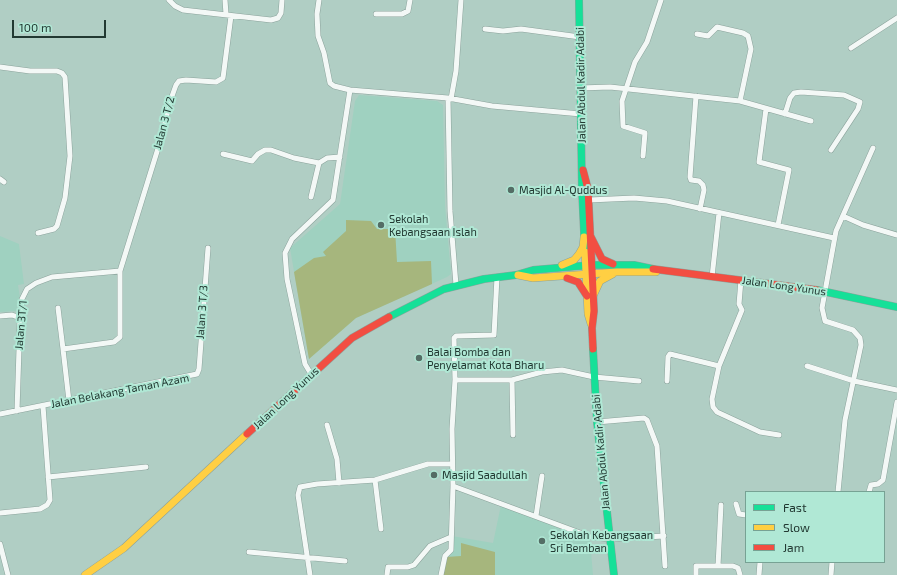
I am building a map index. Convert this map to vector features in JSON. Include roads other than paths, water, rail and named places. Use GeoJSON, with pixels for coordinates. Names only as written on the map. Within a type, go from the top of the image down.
{"type":"FeatureCollection","features":[{"type":"Feature","properties":{"kind":"main road","name":"Jalan Abdul Kadir Adabi"},"geometry":{"type":"LineString","coordinates":[[579,0],[583,170],[582,190],[587,237],[590,296],[594,311],[592,328],[597,422],[614,575]]}},
{"type":"Feature","properties":{"kind":"main road","name":"Jalan Abdul Kadir Adabi"},"geometry":{"type":"LineString","coordinates":[[583,170],[589,200],[587,237]]}},
{"type":"Feature","properties":{"kind":"main road"},"geometry":{"type":"LineString","coordinates":[[552,268],[574,260],[583,247],[587,237]]}},
{"type":"Feature","properties":{"kind":"main road"},"geometry":{"type":"LineString","coordinates":[[553,276],[574,279],[590,296],[600,281],[617,268],[598,256],[587,237]]}},
{"type":"Feature","properties":{"kind":"main road","name":"Jalan Long Yunus"},"geometry":{"type":"LineString","coordinates":[[85,575],[124,548],[311,374],[365,328],[435,293],[456,285],[516,275],[533,270],[589,266],[670,272],[824,291],[897,307]]}},
{"type":"Feature","properties":{"kind":"main road","name":"Jalan Long Yunus"},"geometry":{"type":"LineString","coordinates":[[516,275],[533,278],[589,274],[617,268]]}},
{"type":"Feature","properties":{"kind":"street"},"geometry":{"type":"LineString","coordinates":[[169,0],[175,6],[183,10],[272,20],[278,18],[281,13],[282,0]]}},
{"type":"Feature","properties":{"kind":"street"},"geometry":{"type":"LineString","coordinates":[[225,0],[229,15]]}},
{"type":"Feature","properties":{"kind":"street"},"geometry":{"type":"LineString","coordinates":[[319,0],[317,14],[318,36],[324,53],[330,83],[334,86],[350,90],[450,99],[492,106],[581,114]]}},
{"type":"Feature","properties":{"kind":"street"},"geometry":{"type":"LineString","coordinates":[[376,14],[402,14],[408,10],[410,0]]}},
{"type":"Feature","properties":{"kind":"street"},"geometry":{"type":"LineString","coordinates":[[456,285],[450,211],[450,99],[456,71],[461,0]]}},
{"type":"Feature","properties":{"kind":"street"},"geometry":{"type":"LineString","coordinates":[[643,156],[645,133],[623,126],[622,101],[635,62],[647,42],[661,0]]}},
{"type":"Feature","properties":{"kind":"street","name":"Jalan 3 T/2"},"geometry":{"type":"LineString","coordinates":[[120,271],[176,85],[179,81],[216,82],[223,78],[229,15]]}},
{"type":"Feature","properties":{"kind":"street"},"geometry":{"type":"LineString","coordinates":[[851,48],[897,18]]}},
{"type":"Feature","properties":{"kind":"street"},"geometry":{"type":"LineString","coordinates":[[697,34],[708,36],[716,27],[743,33],[748,36],[751,49],[740,101]]}},
{"type":"Feature","properties":{"kind":"street"},"geometry":{"type":"LineString","coordinates":[[485,29],[503,31],[521,30],[580,37]]}},
{"type":"Feature","properties":{"kind":"street"},"geometry":{"type":"LineString","coordinates":[[0,67],[30,71],[57,72],[62,73],[65,77],[70,156],[65,198],[57,226],[51,230],[38,233]]}},
{"type":"Feature","properties":{"kind":"street"},"geometry":{"type":"LineString","coordinates":[[580,88],[610,87],[625,90],[740,101],[811,121]]}},
{"type":"Feature","properties":{"kind":"street"},"geometry":{"type":"LineString","coordinates":[[311,374],[305,364],[287,278],[285,253],[292,239],[333,200],[350,90]]}},
{"type":"Feature","properties":{"kind":"street"},"geometry":{"type":"LineString","coordinates":[[785,114],[790,98],[794,93],[801,92],[844,95],[860,102],[858,109],[831,150]]}},
{"type":"Feature","properties":{"kind":"street"},"geometry":{"type":"LineString","coordinates":[[696,96],[690,177],[691,180],[699,181],[703,185],[704,190],[700,209]]}},
{"type":"Feature","properties":{"kind":"street"},"geometry":{"type":"LineString","coordinates":[[766,108],[759,162],[789,170],[778,225]]}},
{"type":"Feature","properties":{"kind":"street"},"geometry":{"type":"LineString","coordinates":[[838,491],[844,420],[861,345],[860,338],[853,330],[825,321],[822,308],[834,238],[874,148]]}},
{"type":"Feature","properties":{"kind":"street"},"geometry":{"type":"LineString","coordinates":[[223,154],[252,161],[258,154],[265,150],[271,150],[294,158],[319,163],[327,158],[340,157]]}},
{"type":"Feature","properties":{"kind":"street"},"geometry":{"type":"LineString","coordinates":[[311,197],[319,163]]}},
{"type":"Feature","properties":{"kind":"street"},"geometry":{"type":"LineString","coordinates":[[589,200],[651,199],[667,201],[719,214],[778,225],[834,238]]}},
{"type":"Feature","properties":{"kind":"street"},"geometry":{"type":"LineString","coordinates":[[712,277],[719,214]]}},
{"type":"Feature","properties":{"kind":"street"},"geometry":{"type":"LineString","coordinates":[[843,216],[863,225],[897,236]]}},
{"type":"Feature","properties":{"kind":"street","name":"Jalan 3 T/3"},"geometry":{"type":"LineString","coordinates":[[196,374],[199,369],[208,248]]}},
{"type":"Feature","properties":{"kind":"street"},"geometry":{"type":"LineString","coordinates":[[63,349],[119,340],[121,334],[120,271]]}},
{"type":"Feature","properties":{"kind":"street","name":"Jalan 3T/1"},"geometry":{"type":"LineString","coordinates":[[17,411],[20,318],[24,293],[36,283],[52,278],[120,271]]}},
{"type":"Feature","properties":{"kind":"street"},"geometry":{"type":"LineString","coordinates":[[442,575],[445,556],[450,550],[451,537],[453,486],[452,430],[455,380],[454,337],[492,336],[494,334],[497,277]]}},
{"type":"Feature","properties":{"kind":"street"},"geometry":{"type":"LineString","coordinates":[[741,280],[739,304],[742,310],[719,366],[712,399],[713,407],[717,412],[760,432],[779,436]]}},
{"type":"Feature","properties":{"kind":"street"},"geometry":{"type":"LineString","coordinates":[[58,308],[69,401]]}},
{"type":"Feature","properties":{"kind":"street"},"geometry":{"type":"LineString","coordinates":[[0,316],[12,315],[20,318]]}},
{"type":"Feature","properties":{"kind":"street"},"geometry":{"type":"LineString","coordinates":[[667,381],[668,357],[670,354],[719,366]]}},
{"type":"Feature","properties":{"kind":"street"},"geometry":{"type":"LineString","coordinates":[[807,366],[854,381],[897,390]]}},
{"type":"Feature","properties":{"kind":"street"},"geometry":{"type":"LineString","coordinates":[[455,380],[512,380],[542,372],[562,370],[594,377],[639,381]]}},
{"type":"Feature","properties":{"kind":"street","name":"Jalan Belakang Taman Azam"},"geometry":{"type":"LineString","coordinates":[[0,414],[196,374]]}},
{"type":"Feature","properties":{"kind":"street"},"geometry":{"type":"LineString","coordinates":[[512,380],[513,435]]}},
{"type":"Feature","properties":{"kind":"street"},"geometry":{"type":"LineString","coordinates":[[869,491],[871,485],[882,482],[883,480],[897,402]]}},
{"type":"Feature","properties":{"kind":"street"},"geometry":{"type":"LineString","coordinates":[[0,513],[44,508],[50,500],[43,406]]}},
{"type":"Feature","properties":{"kind":"street"},"geometry":{"type":"LineString","coordinates":[[597,422],[642,418],[647,420],[657,446],[665,566]]}},
{"type":"Feature","properties":{"kind":"street"},"geometry":{"type":"LineString","coordinates":[[327,425],[336,459],[339,483]]}},
{"type":"Feature","properties":{"kind":"street"},"geometry":{"type":"LineString","coordinates":[[310,575],[299,489],[305,485],[376,480],[428,464],[452,464]]}},
{"type":"Feature","properties":{"kind":"street"},"geometry":{"type":"LineString","coordinates":[[48,477],[146,467]]}},
{"type":"Feature","properties":{"kind":"street"},"geometry":{"type":"LineString","coordinates":[[536,516],[542,476]]}},
{"type":"Feature","properties":{"kind":"street"},"geometry":{"type":"LineString","coordinates":[[376,480],[381,529]]}},
{"type":"Feature","properties":{"kind":"street"},"geometry":{"type":"LineString","coordinates":[[453,486],[591,537],[610,539],[664,536]]}},
{"type":"Feature","properties":{"kind":"street"},"geometry":{"type":"LineString","coordinates":[[718,566],[721,504]]}},
{"type":"Feature","properties":{"kind":"street"},"geometry":{"type":"LineString","coordinates":[[736,504],[739,514],[745,515]]}},
{"type":"Feature","properties":{"kind":"street"},"geometry":{"type":"LineString","coordinates":[[387,575],[388,567],[414,566],[430,546],[451,537]]}},
{"type":"Feature","properties":{"kind":"street"},"geometry":{"type":"LineString","coordinates":[[0,544],[8,575]]}},
{"type":"Feature","properties":{"kind":"street"},"geometry":{"type":"LineString","coordinates":[[249,552],[345,561]]}},
{"type":"Feature","properties":{"kind":"street"},"geometry":{"type":"LineString","coordinates":[[759,575],[760,563]]}},
{"type":"Feature","properties":{"kind":"street"},"geometry":{"type":"LineString","coordinates":[[831,575],[832,563]]}},
{"type":"Feature","properties":{"kind":"street"},"geometry":{"type":"LineString","coordinates":[[696,575],[696,566],[736,567],[739,570],[740,575]]}},
{"type":"Feature","properties":{"kind":"place","name":"Masjid Al-Quddus"},"geometry":{"type":"Point","coordinates":[511,190]}},
{"type":"Feature","properties":{"kind":"place","name":"Sekolah Kebangsaan Islah"},"geometry":{"type":"Point","coordinates":[381,225]}},
{"type":"Feature","properties":{"kind":"place","name":"Balai Bomba dan Penyelamat Kota Bharu"},"geometry":{"type":"Point","coordinates":[419,358]}},
{"type":"Feature","properties":{"kind":"place","name":"Masjid Saadullah"},"geometry":{"type":"Point","coordinates":[434,475]}},
{"type":"Feature","properties":{"kind":"place","name":"Sekolah Kebangsaan Sri Bemban"},"geometry":{"type":"Point","coordinates":[542,541]}}]}
